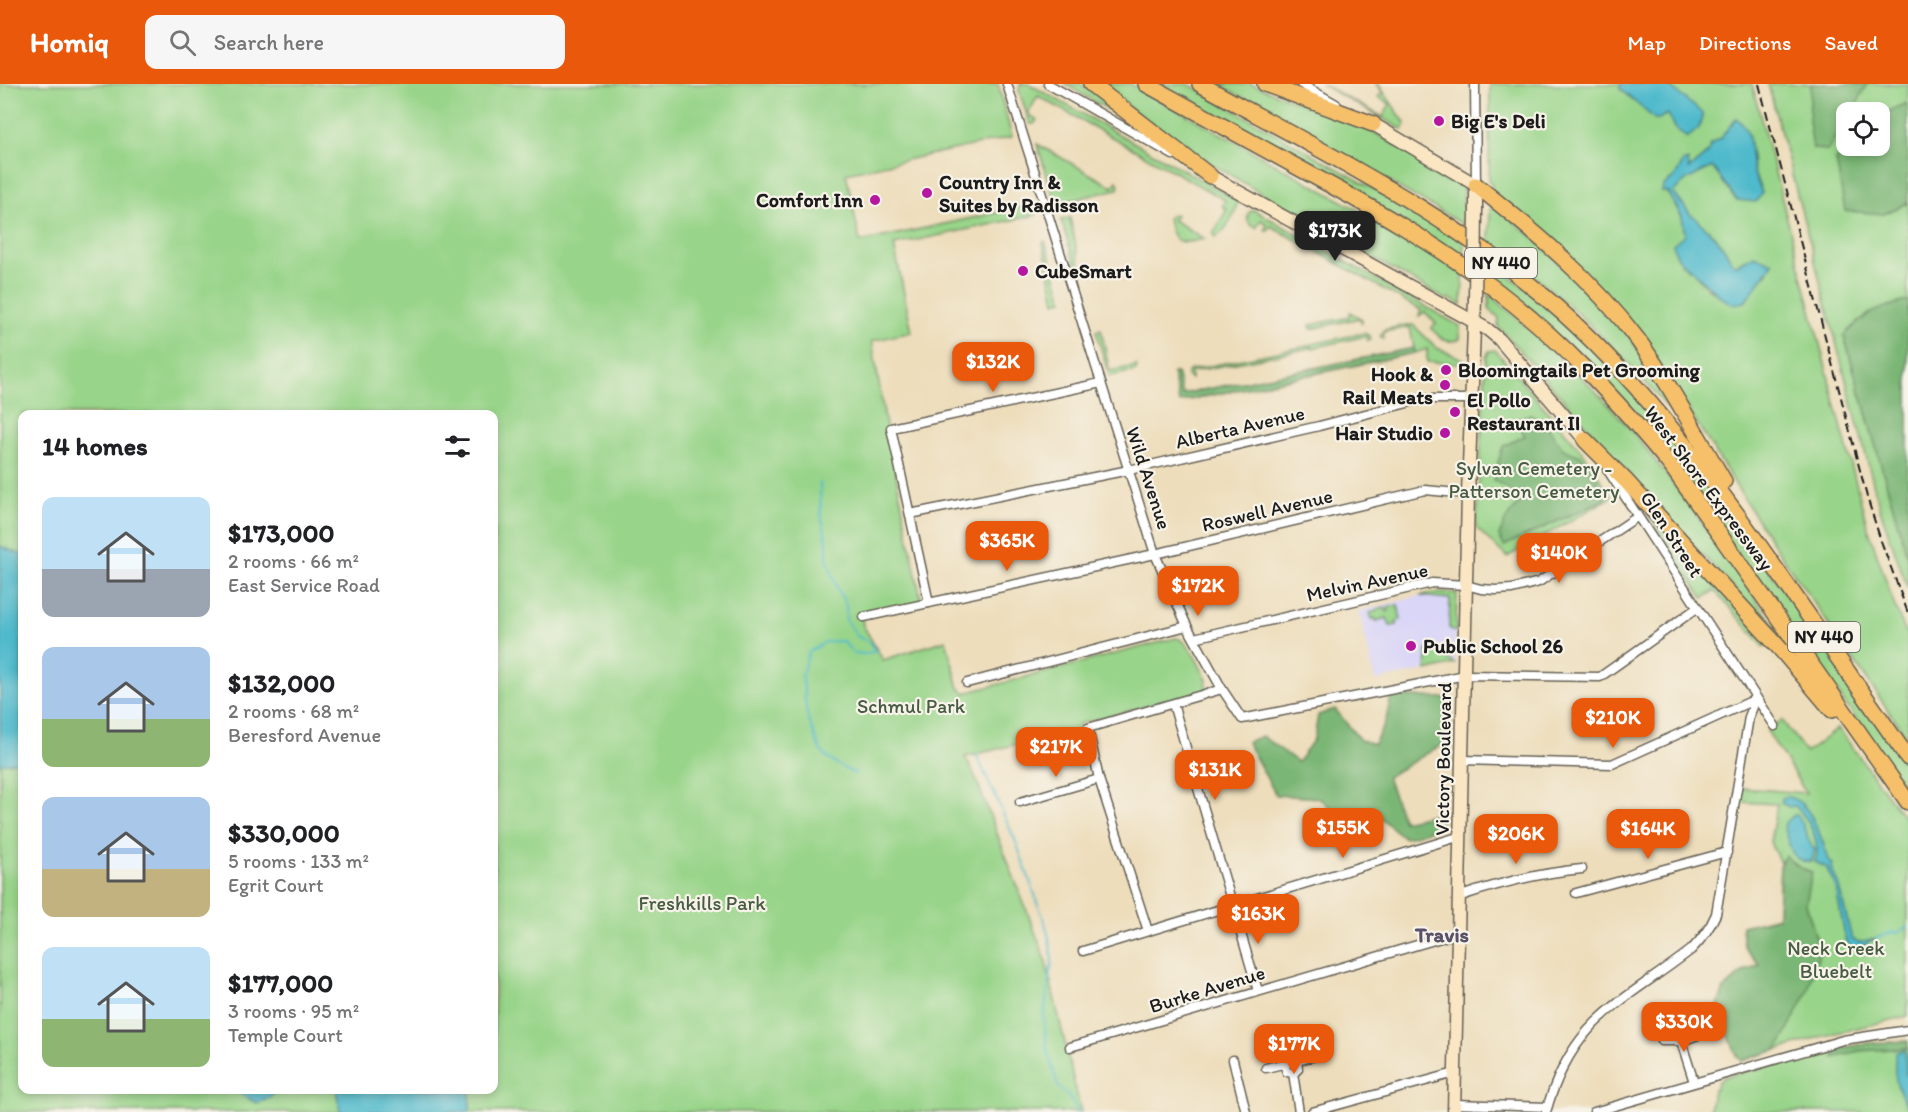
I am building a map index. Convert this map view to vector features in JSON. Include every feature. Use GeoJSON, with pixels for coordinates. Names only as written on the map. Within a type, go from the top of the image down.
{"type":"FeatureCollection","features":[{"type":"Feature","properties":{"kind":"highway"},"geometry":{"type":"LineString","coordinates":[[1091,84],[1210,176]]}},
{"type":"Feature","properties":{"kind":"highway","name":"West Shore Expressway"},"geometry":{"type":"LineString","coordinates":[[1146,84],[1432,244],[1493,287],[1544,330],[1598,382],[1638,425],[1672,467],[1908,802]]}},
{"type":"Feature","properties":{"kind":"highway","name":"West Shore Expressway"},"geometry":{"type":"LineString","coordinates":[[1200,84],[1378,183],[1447,225],[1507,267],[1561,312],[1608,356],[1656,408],[1740,516],[1908,758]]}},
{"type":"Feature","properties":{"kind":"highway"},"geometry":{"type":"LineString","coordinates":[[1265,84],[1373,124]]}},
{"type":"Feature","properties":{"kind":"highway"},"geometry":{"type":"LineString","coordinates":[[1476,185],[1553,247],[1619,316],[1667,386],[1733,496],[1740,516]]}},
{"type":"Feature","properties":{"kind":"highway"},"geometry":{"type":"LineString","coordinates":[[1585,440],[1783,652],[1826,703],[1908,810]]}},
{"type":"Feature","properties":{"kind":"main road"},"geometry":{"type":"LineString","coordinates":[[1373,124],[1476,185]]}},
{"type":"Feature","properties":{"kind":"main road","name":"Glen Street"},"geometry":{"type":"LineString","coordinates":[[1210,176],[1473,322],[1499,339],[1585,440]]}},
{"type":"Feature","properties":{"kind":"main road","name":"Victory Boulevard"},"geometry":{"type":"LineString","coordinates":[[1454,1108],[1476,185]]}},
{"type":"Feature","properties":{"kind":"street","name":"Wild Avenue"},"geometry":{"type":"LineString","coordinates":[[1007,84],[1155,554],[1187,626],[1238,716],[1245,720],[1465,675],[1600,676],[1697,608]]}},
{"type":"Feature","properties":{"kind":"street"},"geometry":{"type":"LineString","coordinates":[[1048,84],[1210,176]]}},
{"type":"Feature","properties":{"kind":"street"},"geometry":{"type":"LineString","coordinates":[[1301,84],[1373,124]]}},
{"type":"Feature","properties":{"kind":"street","name":"Victory Boulevard"},"geometry":{"type":"LineString","coordinates":[[1475,84],[1476,185]]}},
{"type":"Feature","properties":{"kind":"street"},"geometry":{"type":"LineString","coordinates":[[929,603],[891,428],[1101,383]]}},
{"type":"Feature","properties":{"kind":"street","name":"Alberta Avenue"},"geometry":{"type":"LineString","coordinates":[[910,513],[1129,470],[1319,426],[1422,399],[1471,399]]}},
{"type":"Feature","properties":{"kind":"street","name":"Glen Street"},"geometry":{"type":"LineString","coordinates":[[1585,440],[1608,471],[1775,726]]}},
{"type":"Feature","properties":{"kind":"street","name":"Roswell Avenue"},"geometry":{"type":"LineString","coordinates":[[864,617],[1155,554],[1425,490],[1468,494]]}},
{"type":"Feature","properties":{"kind":"street","name":"Melvin Avenue"},"geometry":{"type":"LineString","coordinates":[[1194,638],[1432,583],[1496,590],[1512,589],[1539,582],[1637,517]]}},
{"type":"Feature","properties":{"kind":"street"},"geometry":{"type":"LineString","coordinates":[[967,683],[1187,626]]}},
{"type":"Feature","properties":{"kind":"street"},"geometry":{"type":"LineString","coordinates":[[1148,931],[1099,779],[1088,728],[1222,690]]}},
{"type":"Feature","properties":{"kind":"street"},"geometry":{"type":"LineString","coordinates":[[1462,760],[1612,764],[1756,699]]}},
{"type":"Feature","properties":{"kind":"street"},"geometry":{"type":"LineString","coordinates":[[1454,1108],[1546,1109],[1567,1058],[1590,1026],[1691,950],[1706,933],[1716,914],[1749,717],[1756,699]]}},
{"type":"Feature","properties":{"kind":"street"},"geometry":{"type":"LineString","coordinates":[[1173,704],[1258,991]]}},
{"type":"Feature","properties":{"kind":"street"},"geometry":{"type":"LineString","coordinates":[[1020,802],[1099,779]]}},
{"type":"Feature","properties":{"kind":"street"},"geometry":{"type":"LineString","coordinates":[[1083,951],[1461,836]]}},
{"type":"Feature","properties":{"kind":"street"},"geometry":{"type":"LineString","coordinates":[[1576,893],[1726,852]]}},
{"type":"Feature","properties":{"kind":"street"},"geometry":{"type":"LineString","coordinates":[[1458,897],[1507,881],[1582,869]]}},
{"type":"Feature","properties":{"kind":"street","name":"Burke Avenue"},"geometry":{"type":"LineString","coordinates":[[1070,1047],[1458,933]]}},
{"type":"Feature","properties":{"kind":"street"},"geometry":{"type":"LineString","coordinates":[[1594,1112],[1843,1040],[1908,1030]]}},
{"type":"Feature","properties":{"kind":"street"},"geometry":{"type":"LineString","coordinates":[[1662,1041],[1681,1041],[1701,1034]]}},
{"type":"Feature","properties":{"kind":"street"},"geometry":{"type":"LineString","coordinates":[[1681,1041],[1694,1082]]}},
{"type":"Feature","properties":{"kind":"street"},"geometry":{"type":"LineString","coordinates":[[1266,1068],[1316,1056]]}},
{"type":"Feature","properties":{"kind":"street"},"geometry":{"type":"LineString","coordinates":[[1233,1060],[1246,1112]]}},
{"type":"Feature","properties":{"kind":"street"},"geometry":{"type":"LineString","coordinates":[[1284,1064],[1287,1072],[1293,1073],[1298,1069],[1297,1060]]}},
{"type":"Feature","properties":{"kind":"street"},"geometry":{"type":"LineString","coordinates":[[1312,1112],[1455,1072]]}},
{"type":"Feature","properties":{"kind":"street"},"geometry":{"type":"LineString","coordinates":[[1293,1073],[1299,1112]]}},
{"type":"Feature","properties":{"kind":"shaded area","name":"Public School 26"},"geometry":{"type":"Polygon","coordinates":[[[1431,593],[1457,593],[1455,664],[1375,681],[1359,611],[1431,593]]]}},
{"type":"Feature","properties":{"kind":"green space","name":"Freshkills Park"},"geometry":{"type":"Polygon","coordinates":[[[0,84],[998,84],[1012,137],[846,173],[860,242],[1033,205],[1036,215],[894,245],[912,332],[872,341],[886,426],[921,599],[915,604],[862,616],[863,625],[883,660],[946,640],[959,688],[965,693],[1176,638],[1190,649],[1207,680],[1208,690],[1078,724],[1079,729],[965,757],[974,774],[1045,958],[1081,1112],[0,1112],[0,84]]]}},
{"type":"Feature","properties":{"kind":"green space"},"geometry":{"type":"Polygon","coordinates":[[[1020,84],[1029,84],[1237,200],[1227,227],[1215,237],[1213,234],[1227,209],[1222,206],[1225,200],[1038,96],[1028,114],[1037,120],[1034,124],[1030,124],[1019,91],[1020,84]]]}},
{"type":"Feature","properties":{"kind":"green space"},"geometry":{"type":"Polygon","coordinates":[[[1065,84],[1081,84],[1120,113],[1119,116],[1065,84]]]}},
{"type":"Feature","properties":{"kind":"green space"},"geometry":{"type":"Polygon","coordinates":[[[1098,84],[1131,84],[1369,216],[1463,275],[1462,304],[1449,298],[1447,300],[1302,218],[1182,146],[1098,84]]]}},
{"type":"Feature","properties":{"kind":"green space"},"geometry":{"type":"Polygon","coordinates":[[[1159,84],[1188,84],[1439,226],[1464,242],[1463,260],[1159,84]]]}},
{"type":"Feature","properties":{"kind":"green space"},"geometry":{"type":"Polygon","coordinates":[[[1219,84],[1251,84],[1370,130],[1461,183],[1464,225],[1219,84]]]}},
{"type":"Feature","properties":{"kind":"green space"},"geometry":{"type":"Polygon","coordinates":[[[1321,84],[1383,117],[1390,104],[1378,97],[1383,93],[1376,84],[1378,84],[1406,124],[1403,130],[1321,84]]]}},
{"type":"Feature","properties":{"kind":"green space"},"geometry":{"type":"Polygon","coordinates":[[[1490,84],[1621,84],[1620,89],[1631,99],[1668,114],[1676,129],[1666,84],[1684,84],[1685,86],[1752,84],[1867,525],[1908,638],[1908,739],[1765,532],[1668,377],[1491,192],[1492,185],[1489,182],[1490,84]],[[1736,119],[1720,139],[1711,144],[1708,153],[1688,170],[1683,162],[1675,177],[1663,186],[1682,217],[1685,234],[1681,264],[1694,272],[1706,287],[1732,304],[1769,271],[1743,260],[1735,266],[1718,240],[1690,215],[1672,192],[1687,179],[1712,166],[1736,200],[1762,193],[1753,170],[1752,155],[1736,119]]]}},
{"type":"Feature","properties":{"kind":"green space"},"geometry":{"type":"Polygon","coordinates":[[[1768,84],[1908,84],[1908,103],[1890,111],[1890,102],[1836,102],[1836,156],[1840,156],[1836,160],[1884,214],[1908,203],[1908,328],[1844,336],[1908,559],[1908,589],[1880,509],[1768,84]]]}},
{"type":"Feature","properties":{"kind":"green space"},"geometry":{"type":"Polygon","coordinates":[[[1811,84],[1867,84],[1858,102],[1836,102],[1836,136],[1828,150],[1813,149],[1809,121],[1811,84]]]}},
{"type":"Feature","properties":{"kind":"green space"},"geometry":{"type":"Polygon","coordinates":[[[1908,103],[1908,203],[1884,214],[1845,211],[1836,160],[1840,156],[1890,156],[1890,111],[1908,103]]]}},
{"type":"Feature","properties":{"kind":"green space"},"geometry":{"type":"Polygon","coordinates":[[[1037,144],[1113,187],[1117,181],[1118,189],[1056,204],[1037,144]]]}},
{"type":"Feature","properties":{"kind":"green space"},"geometry":{"type":"Polygon","coordinates":[[[1493,205],[1536,240],[1627,333],[1681,416],[1678,419],[1589,324],[1541,282],[1489,243],[1490,210],[1493,205]]]}},
{"type":"Feature","properties":{"kind":"green space"},"geometry":{"type":"Polygon","coordinates":[[[1254,210],[1460,326],[1460,339],[1444,340],[1431,328],[1436,324],[1425,312],[1419,316],[1421,310],[1271,226],[1267,231],[1265,230],[1267,224],[1261,220],[1256,228],[1254,227],[1248,222],[1247,217],[1249,212],[1254,210]]]}},
{"type":"Feature","properties":{"kind":"green space"},"geometry":{"type":"Polygon","coordinates":[[[1176,215],[1173,220],[1205,239],[1184,242],[1175,238],[1168,218],[1176,215]]]}},
{"type":"Feature","properties":{"kind":"green space"},"geometry":{"type":"Polygon","coordinates":[[[1070,218],[1086,295],[1061,220],[1070,218]]]}},
{"type":"Feature","properties":{"kind":"green space"},"geometry":{"type":"Polygon","coordinates":[[[1045,241],[1063,300],[1055,302],[1043,243],[1045,241]]]}},
{"type":"Feature","properties":{"kind":"green space"},"geometry":{"type":"Polygon","coordinates":[[[1489,261],[1525,288],[1589,344],[1657,416],[1908,765],[1908,791],[1645,425],[1489,279],[1489,261]]]}},
{"type":"Feature","properties":{"kind":"green space"},"geometry":{"type":"Polygon","coordinates":[[[1489,294],[1580,376],[1630,429],[1694,511],[1794,653],[1661,510],[1498,326],[1499,318],[1489,309],[1489,294]]]}},
{"type":"Feature","properties":{"kind":"green space"},"geometry":{"type":"Polygon","coordinates":[[[1907,301],[1908,559],[1844,336],[1872,312],[1907,301]]]}},
{"type":"Feature","properties":{"kind":"green space"},"geometry":{"type":"Polygon","coordinates":[[[1350,312],[1362,319],[1362,324],[1360,318],[1311,329],[1310,325],[1349,317],[1350,312]]]}},
{"type":"Feature","properties":{"kind":"green space"},"geometry":{"type":"Polygon","coordinates":[[[1413,325],[1437,348],[1463,359],[1463,363],[1427,362],[1427,349],[1415,353],[1410,327],[1383,332],[1384,339],[1380,336],[1384,330],[1413,325]]]}},
{"type":"Feature","properties":{"kind":"green space"},"geometry":{"type":"Polygon","coordinates":[[[1101,329],[1109,368],[1107,369],[1096,331],[1101,329]]]}},
{"type":"Feature","properties":{"kind":"green space"},"geometry":{"type":"Polygon","coordinates":[[[1364,333],[1370,336],[1371,340],[1368,341],[1366,336],[1312,348],[1311,344],[1364,333]]]}},
{"type":"Feature","properties":{"kind":"green space"},"geometry":{"type":"Polygon","coordinates":[[[1310,345],[1311,348],[1191,372],[1191,379],[1187,376],[1191,370],[1310,345]]]}},
{"type":"Feature","properties":{"kind":"green space"},"geometry":{"type":"Polygon","coordinates":[[[1414,348],[1415,353],[1179,402],[1173,373],[1177,373],[1182,394],[1414,348]]]}},
{"type":"Feature","properties":{"kind":"green space","name":"Sylvan Cemetery - Patterson Cemetery"},"geometry":{"type":"Polygon","coordinates":[[[1495,350],[1584,454],[1612,497],[1507,557],[1476,528],[1486,358],[1489,351],[1495,350]]]}},
{"type":"Feature","properties":{"kind":"green space"},"geometry":{"type":"Polygon","coordinates":[[[1137,366],[1136,371],[1110,376],[1108,371],[1137,366]]]}},
{"type":"Feature","properties":{"kind":"green space"},"geometry":{"type":"Polygon","coordinates":[[[1531,414],[1546,424],[1563,449],[1581,456],[1598,482],[1605,499],[1504,546],[1499,536],[1505,521],[1521,500],[1509,489],[1493,480],[1503,446],[1525,436],[1514,420],[1531,414]]]}},
{"type":"Feature","properties":{"kind":"green space"},"geometry":{"type":"Polygon","coordinates":[[[1642,507],[1761,634],[1766,645],[1764,647],[1715,591],[1703,598],[1642,507]]]}},
{"type":"Feature","properties":{"kind":"green space"},"geometry":{"type":"Polygon","coordinates":[[[1431,593],[1457,593],[1456,632],[1449,628],[1450,599],[1420,596],[1431,593]]]}},
{"type":"Feature","properties":{"kind":"green space"},"geometry":{"type":"Polygon","coordinates":[[[1398,605],[1401,620],[1397,621],[1397,625],[1390,626],[1387,618],[1376,621],[1375,618],[1372,619],[1370,613],[1377,609],[1385,607],[1387,612],[1388,607],[1398,605]]]}},
{"type":"Feature","properties":{"kind":"green space"},"geometry":{"type":"Polygon","coordinates":[[[1433,647],[1440,649],[1455,664],[1426,671],[1427,650],[1432,651],[1433,647]]]}},
{"type":"Feature","properties":{"kind":"green space"},"geometry":{"type":"Polygon","coordinates":[[[1391,696],[1447,698],[1451,717],[1450,740],[1387,777],[1403,821],[1434,814],[1444,818],[1434,829],[1405,838],[1378,815],[1357,821],[1335,812],[1319,798],[1276,795],[1247,742],[1262,736],[1298,762],[1314,739],[1318,715],[1335,709],[1360,740],[1374,744],[1386,720],[1391,696]]]}},
{"type":"Feature","properties":{"kind":"green space","name":"Neck Creek Bluebelt"},"geometry":{"type":"Polygon","coordinates":[[[1782,720],[1806,753],[1838,728],[1908,823],[1908,1016],[1820,1037],[1742,1061],[1738,1057],[1717,1008],[1724,989],[1743,972],[1760,964],[1744,947],[1742,926],[1778,917],[1780,863],[1770,842],[1777,804],[1739,802],[1742,788],[1806,793],[1767,731],[1782,720]]]}},
{"type":"Feature","properties":{"kind":"green space"},"geometry":{"type":"Polygon","coordinates":[[[1786,855],[1797,866],[1812,872],[1806,904],[1820,951],[1807,993],[1778,1049],[1742,1061],[1738,1057],[1717,1008],[1724,989],[1743,972],[1760,965],[1744,947],[1742,926],[1778,918],[1780,863],[1786,855]]]}},
{"type":"Feature","properties":{"kind":"green space"},"geometry":{"type":"Polygon","coordinates":[[[1908,1041],[1908,1048],[1859,1051],[1834,1058],[1837,1049],[1867,1043],[1908,1041]]]}},
{"type":"Feature","properties":{"kind":"green space"},"geometry":{"type":"Polygon","coordinates":[[[1908,1045],[1908,1112],[1710,1112],[1713,1089],[1724,1077],[1837,1049],[1828,1055],[1852,1048],[1908,1045]]]}},
{"type":"Feature","properties":{"kind":"water"},"geometry":{"type":"Polygon","coordinates":[[[1621,84],[1666,84],[1703,113],[1699,128],[1687,138],[1676,129],[1668,114],[1656,120],[1620,89],[1621,84]]]}},
{"type":"Feature","properties":{"kind":"water"},"geometry":{"type":"Polygon","coordinates":[[[1736,118],[1746,129],[1750,142],[1753,170],[1762,193],[1756,202],[1737,200],[1712,167],[1687,180],[1673,192],[1690,214],[1718,240],[1735,266],[1754,255],[1773,263],[1745,302],[1732,304],[1717,294],[1679,259],[1673,244],[1685,234],[1682,217],[1668,192],[1662,192],[1663,186],[1675,177],[1683,162],[1688,160],[1689,169],[1708,153],[1711,144],[1720,139],[1736,118]]]}},
{"type":"Feature","properties":{"kind":"water"},"geometry":{"type":"Polygon","coordinates":[[[0,546],[18,553],[18,762],[0,764],[0,546]]]}},
{"type":"Feature","properties":{"kind":"water"},"geometry":{"type":"Polygon","coordinates":[[[1783,797],[1793,798],[1801,803],[1814,820],[1830,862],[1833,864],[1831,868],[1838,883],[1852,939],[1859,942],[1876,938],[1860,948],[1853,949],[1846,942],[1836,888],[1826,867],[1815,862],[1817,847],[1809,824],[1795,806],[1789,807],[1781,803],[1783,797]]]}},
{"type":"Feature","properties":{"kind":"water"},"geometry":{"type":"Polygon","coordinates":[[[1794,815],[1800,819],[1815,850],[1812,861],[1800,860],[1794,856],[1791,849],[1784,825],[1794,815]]]}},
{"type":"Feature","properties":{"kind":"water"},"geometry":{"type":"Polygon","coordinates":[[[1905,1050],[1908,1108],[1898,1088],[1895,1075],[1896,1052],[1905,1050]]]}},
{"type":"Feature","properties":{"kind":"water"},"geometry":{"type":"Polygon","coordinates":[[[241,1094],[273,1094],[268,1099],[256,1103],[241,1094]]]}},
{"type":"Feature","properties":{"kind":"water"},"geometry":{"type":"Polygon","coordinates":[[[337,1094],[470,1094],[470,1112],[340,1112],[337,1094]]]}},
{"type":"Feature","properties":{"kind":"waterway"},"geometry":{"type":"LineString","coordinates":[[820,483],[821,514],[827,542],[827,558],[837,588],[846,604],[846,620],[857,636],[871,643],[875,651],[865,654],[853,653],[843,641],[825,642],[809,652],[802,674],[807,715],[821,751],[829,759],[856,774]]}},
{"type":"Feature","properties":{"kind":"waterway"},"geometry":{"type":"LineString","coordinates":[[976,754],[1016,842],[1046,926],[1052,962],[1044,1016],[1047,1050],[1058,1086],[1079,1112]]}},
{"type":"Feature","properties":{"kind":"waterway"},"geometry":{"type":"LineString","coordinates":[[1876,938],[1893,932],[1898,933],[1908,927]]}},
{"type":"Feature","properties":{"kind":"railway"},"geometry":{"type":"LineString","coordinates":[[1759,84],[1867,497],[1908,613]]}},
{"type":"Feature","properties":{"kind":"place","name":"Big E's Deli"},"geometry":{"type":"Point","coordinates":[1439,121]}},
{"type":"Feature","properties":{"kind":"place","name":"Country Inn & Suites by Radisson"},"geometry":{"type":"Point","coordinates":[927,193]}},
{"type":"Feature","properties":{"kind":"place","name":"Comfort Inn"},"geometry":{"type":"Point","coordinates":[875,200]}},
{"type":"Feature","properties":{"kind":"place","name":"CubeSmart"},"geometry":{"type":"Point","coordinates":[1023,271]}},
{"type":"Feature","properties":{"kind":"place","name":"Bloomingtails Pet Grooming"},"geometry":{"type":"Point","coordinates":[1446,370]}},
{"type":"Feature","properties":{"kind":"place","name":"Hook & Rail Meats"},"geometry":{"type":"Point","coordinates":[1445,385]}},
{"type":"Feature","properties":{"kind":"place","name":"El Pollo Restaurant II"},"geometry":{"type":"Point","coordinates":[1455,412]}},
{"type":"Feature","properties":{"kind":"place","name":"Hair Studio"},"geometry":{"type":"Point","coordinates":[1445,433]}},
{"type":"Feature","properties":{"kind":"place","name":"Public School 26"},"geometry":{"type":"Point","coordinates":[1411,646]}},
{"type":"Feature","properties":{"kind":"district","name":"Travis"},"geometry":{"type":"Point","coordinates":[1442,935]}},
{"type":"Feature","properties":{"kind":"park label","name":"Schmul Park"},"geometry":{"type":"Point","coordinates":[911,706]}}]}
